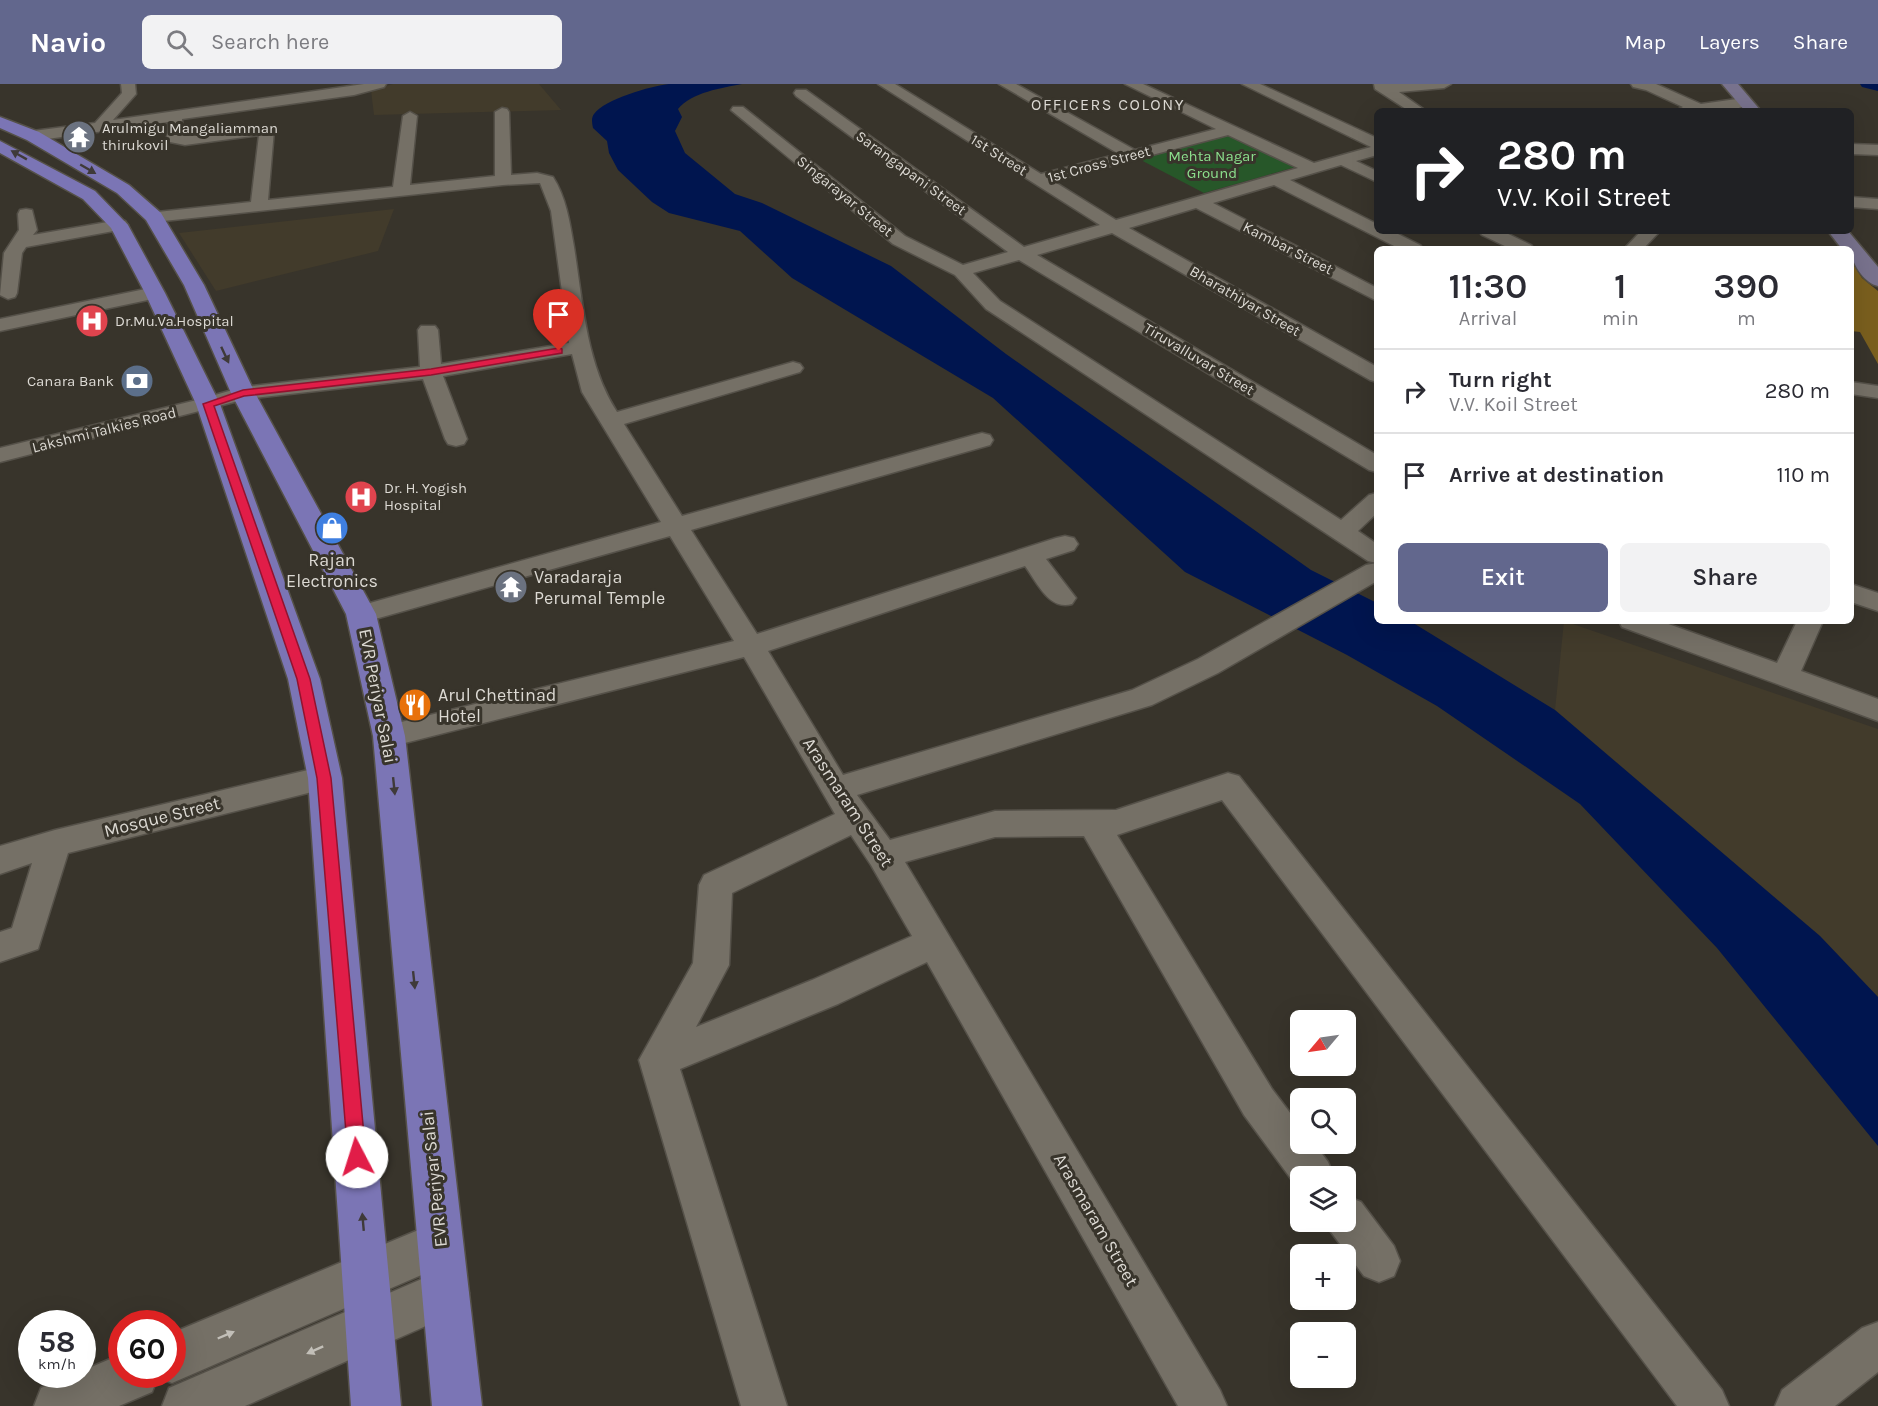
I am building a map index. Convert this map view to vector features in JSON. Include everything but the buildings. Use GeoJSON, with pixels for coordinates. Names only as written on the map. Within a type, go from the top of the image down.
{"type":"FeatureCollection","features":[{"type":"Feature","properties":{"kind":"main road"},"geometry":{"type":"LineString","coordinates":[[1714,84],[1741,107]]}},
{"type":"Feature","properties":{"kind":"main road"},"geometry":{"type":"LineString","coordinates":[[1730,84],[1741,107]]}},
{"type":"Feature","properties":{"kind":"main road","name":"EVR Periyar Salai"},"geometry":{"type":"LineString","coordinates":[[0,122],[33,136],[123,189],[154,217],[194,285],[243,393],[362,614],[389,736],[457,1406]]}},
{"type":"Feature","properties":{"kind":"main road"},"geometry":{"type":"LineString","coordinates":[[0,146],[89,195],[119,225],[155,293],[208,404],[304,679],[324,778],[367,1275],[376,1406]]}},
{"type":"Feature","properties":{"kind":"main road"},"geometry":{"type":"LineString","coordinates":[[1854,226],[1876,270]]}},
{"type":"Feature","properties":{"kind":"main road"},"geometry":{"type":"LineString","coordinates":[[1841,234],[1853,246]]}},
{"type":"Feature","properties":{"kind":"main road"},"geometry":{"type":"LineString","coordinates":[[1854,247],[1876,270]]}},
{"type":"Feature","properties":{"kind":"street"},"geometry":{"type":"LineString","coordinates":[[101,125],[129,94],[128,84]]}},
{"type":"Feature","properties":{"kind":"street"},"geometry":{"type":"LineString","coordinates":[[33,136],[354,91],[379,84]]}},
{"type":"Feature","properties":{"kind":"street","name":"1st Street"},"geometry":{"type":"LineString","coordinates":[[885,84],[1113,226]]}},
{"type":"Feature","properties":{"kind":"street"},"geometry":{"type":"LineString","coordinates":[[1006,84],[1132,155]]}},
{"type":"Feature","properties":{"kind":"street"},"geometry":{"type":"LineString","coordinates":[[1132,84],[1313,169]]}},
{"type":"Feature","properties":{"kind":"street"},"geometry":{"type":"LineString","coordinates":[[1249,84],[1374,143]]}},
{"type":"Feature","properties":{"kind":"street"},"geometry":{"type":"LineString","coordinates":[[1381,86],[1444,84]]}},
{"type":"Feature","properties":{"kind":"street"},"geometry":{"type":"LineString","coordinates":[[1638,84],[1698,108]]}},
{"type":"Feature","properties":{"kind":"street"},"geometry":{"type":"LineString","coordinates":[[1381,86],[1414,108]]}},
{"type":"Feature","properties":{"kind":"street","name":"Sarangapani Street"},"geometry":{"type":"LineString","coordinates":[[801,93],[1022,253]]}},
{"type":"Feature","properties":{"kind":"street"},"geometry":{"type":"LineString","coordinates":[[1720,108],[1741,107]]}},
{"type":"Feature","properties":{"kind":"street","name":"Singarayar Street"},"geometry":{"type":"LineString","coordinates":[[738,110],[898,240],[961,271]]}},
{"type":"Feature","properties":{"kind":"street"},"geometry":{"type":"LineString","coordinates":[[154,217],[503,180],[502,112]]}},
{"type":"Feature","properties":{"kind":"street"},"geometry":{"type":"LineString","coordinates":[[175,116],[175,139],[185,140],[267,130],[259,206]]}},
{"type":"Feature","properties":{"kind":"street"},"geometry":{"type":"LineString","coordinates":[[401,190],[410,116]]}},
{"type":"Feature","properties":{"kind":"street","name":"1st Cross Street"},"geometry":{"type":"LineString","coordinates":[[1039,180],[1229,130]]}},
{"type":"Feature","properties":{"kind":"street"},"geometry":{"type":"LineString","coordinates":[[1854,148],[1878,150]]}},
{"type":"Feature","properties":{"kind":"street"},"geometry":{"type":"LineString","coordinates":[[1374,151],[961,271],[993,305],[1343,532],[1374,561]]}},
{"type":"Feature","properties":{"kind":"street"},"geometry":{"type":"LineString","coordinates":[[1342,160],[1374,176]]}},
{"type":"Feature","properties":{"kind":"street","name":"Arasmaram Street"},"geometry":{"type":"LineString","coordinates":[[503,180],[537,178],[547,180],[560,211],[580,347],[593,392],[846,803],[884,855],[1204,1406]]}},
{"type":"Feature","properties":{"kind":"street"},"geometry":{"type":"LineString","coordinates":[[1275,180],[1374,230]]}},
{"type":"Feature","properties":{"kind":"street","name":"Kambar Street"},"geometry":{"type":"LineString","coordinates":[[1198,202],[1374,293]]}},
{"type":"Feature","properties":{"kind":"street"},"geometry":{"type":"LineString","coordinates":[[1854,202],[1878,204]]}},
{"type":"Feature","properties":{"kind":"street"},"geometry":{"type":"LineString","coordinates":[[9,293],[13,253],[28,230],[26,214]]}},
{"type":"Feature","properties":{"kind":"street"},"geometry":{"type":"LineString","coordinates":[[20,243],[119,225]]}},
{"type":"Feature","properties":{"kind":"street","name":"Bharathiyar Street"},"geometry":{"type":"LineString","coordinates":[[1113,226],[1374,374]]}},
{"type":"Feature","properties":{"kind":"street"},"geometry":{"type":"LineString","coordinates":[[1383,234],[1408,246]]}},
{"type":"Feature","properties":{"kind":"street"},"geometry":{"type":"LineString","coordinates":[[1494,234],[1519,246]]}},
{"type":"Feature","properties":{"kind":"street"},"geometry":{"type":"LineString","coordinates":[[1636,246],[1648,234]]}},
{"type":"Feature","properties":{"kind":"street","name":"Tiruvalluvar Street"},"geometry":{"type":"LineString","coordinates":[[1022,253],[1374,463]]}},
{"type":"Feature","properties":{"kind":"street"},"geometry":{"type":"LineString","coordinates":[[0,325],[155,293]]}},
{"type":"Feature","properties":{"kind":"street"},"geometry":{"type":"LineString","coordinates":[[428,330],[431,372],[456,439]]}},
{"type":"Feature","properties":{"kind":"street","name":"Lakshmi Talkies Road"},"geometry":{"type":"LineString","coordinates":[[0,455],[208,404],[243,393],[431,372],[580,347]]}},
{"type":"Feature","properties":{"kind":"street"},"geometry":{"type":"LineString","coordinates":[[611,421],[793,368]]}},
{"type":"Feature","properties":{"kind":"street"},"geometry":{"type":"LineString","coordinates":[[1854,388],[1878,392]]}},
{"type":"Feature","properties":{"kind":"street"},"geometry":{"type":"LineString","coordinates":[[362,614],[982,440]]}},
{"type":"Feature","properties":{"kind":"street"},"geometry":{"type":"LineString","coordinates":[[1343,532],[1374,503]]}},
{"type":"Feature","properties":{"kind":"street"},"geometry":{"type":"LineString","coordinates":[[389,736],[751,646],[1065,544]]}},
{"type":"Feature","properties":{"kind":"street"},"geometry":{"type":"LineString","coordinates":[[1030,555],[1063,598]]}},
{"type":"Feature","properties":{"kind":"street"},"geometry":{"type":"LineString","coordinates":[[764,1406],[658,1060],[711,965],[716,885],[846,803],[1142,699],[1208,666],[1374,564]]}},
{"type":"Feature","properties":{"kind":"street"},"geometry":{"type":"LineString","coordinates":[[1854,594],[1878,602]]}},
{"type":"Feature","properties":{"kind":"street"},"geometry":{"type":"LineString","coordinates":[[1647,624],[1784,677],[1878,710]]}},
{"type":"Feature","properties":{"kind":"street"},"geometry":{"type":"LineString","coordinates":[[1784,677],[1809,624]]}},
{"type":"Feature","properties":{"kind":"street","name":"Mosque Street"},"geometry":{"type":"LineString","coordinates":[[0,860],[55,843],[324,778]]}},
{"type":"Feature","properties":{"kind":"street"},"geometry":{"type":"LineString","coordinates":[[884,855],[995,824],[1116,823],[1228,785],[1706,1406]]}},
{"type":"Feature","properties":{"kind":"street"},"geometry":{"type":"LineString","coordinates":[[1093,823],[1258,1102],[1306,1166]]}},
{"type":"Feature","properties":{"kind":"street"},"geometry":{"type":"LineString","coordinates":[[0,946],[26,938],[55,843]]}},
{"type":"Feature","properties":{"kind":"street"},"geometry":{"type":"LineString","coordinates":[[658,1060],[825,992],[935,942]]}},
{"type":"Feature","properties":{"kind":"street"},"geometry":{"type":"LineString","coordinates":[[1356,1231],[1378,1261]]}},
{"type":"Feature","properties":{"kind":"street"},"geometry":{"type":"LineString","coordinates":[[186,1352],[440,1244]]}},
{"type":"Feature","properties":{"kind":"street"},"geometry":{"type":"LineString","coordinates":[[187,1406],[446,1293]]}},
{"type":"Feature","properties":{"kind":"street"},"geometry":{"type":"LineString","coordinates":[[1798,1406],[1878,1344]]}},
{"type":"Feature","properties":{"kind":"street"},"geometry":{"type":"LineString","coordinates":[[59,1406],[108,1385]]}},
{"type":"Feature","properties":{"kind":"shaded area"},"geometry":{"type":"Polygon","coordinates":[[[393,84],[539,84],[561,110],[374,115],[371,90],[393,84]]]}},
{"type":"Feature","properties":{"kind":"shaded area"},"geometry":{"type":"Polygon","coordinates":[[[669,84],[742,84],[691,98],[678,109],[682,117],[675,131],[685,153],[735,194],[762,203],[891,266],[1006,354],[1311,570],[1374,602],[1374,624],[1415,624],[1555,710],[1820,936],[1878,997],[1878,1146],[1717,948],[1580,804],[1437,706],[1347,655],[1185,572],[993,398],[792,278],[740,231],[669,213],[652,202],[618,170],[609,153],[607,141],[593,128],[592,119],[600,108],[608,103],[651,87],[669,84]]]}},
{"type":"Feature","properties":{"kind":"shaded area"},"geometry":{"type":"Polygon","coordinates":[[[394,209],[378,251],[216,291],[179,233],[394,209]]]}},
{"type":"Feature","properties":{"kind":"shaded area"},"geometry":{"type":"Polygon","coordinates":[[[1564,624],[1573,624],[1878,729],[1878,997],[1820,936],[1555,710],[1564,624]]]}},
{"type":"Feature","properties":{"kind":"green space","name":"Mehta Nagar Ground"},"geometry":{"type":"Polygon","coordinates":[[[1230,133],[1299,166],[1204,193],[1137,158],[1230,133]]]}},
{"type":"Feature","properties":{"kind":"waterway"},"geometry":{"type":"LineString","coordinates":[[1867,84],[1878,87]]}},
{"type":"Feature","properties":{"kind":"place","name":"Arulmigu Mangaliamman thirukovil"},"geometry":{"type":"Point","coordinates":[79,137]}},
{"type":"Feature","properties":{"kind":"place","name":"Dr.Mu.Va.Hospital"},"geometry":{"type":"Point","coordinates":[92,321]}},
{"type":"Feature","properties":{"kind":"place","name":"Canara Bank"},"geometry":{"type":"Point","coordinates":[137,381]}},
{"type":"Feature","properties":{"kind":"place","name":"Dr. H. Yogish Hospital"},"geometry":{"type":"Point","coordinates":[361,497]}},
{"type":"Feature","properties":{"kind":"place","name":"Rajan Electronics"},"geometry":{"type":"Point","coordinates":[332,528]}},
{"type":"Feature","properties":{"kind":"place","name":"Varadaraja Perumal Temple"},"geometry":{"type":"Point","coordinates":[511,587]}},
{"type":"Feature","properties":{"kind":"place","name":"Arul Chettinad Hotel"},"geometry":{"type":"Point","coordinates":[415,705]}},
{"type":"Feature","properties":{"kind":"district","name":"OFFICERS COLONY"},"geometry":{"type":"Point","coordinates":[1108,104]}},
{"type":"Feature","properties":{"kind":"route"},"geometry":{"type":"LineString","coordinates":[[357,1157],[324,778],[304,679],[208,404],[243,393],[431,372],[559,351]]}}]}
